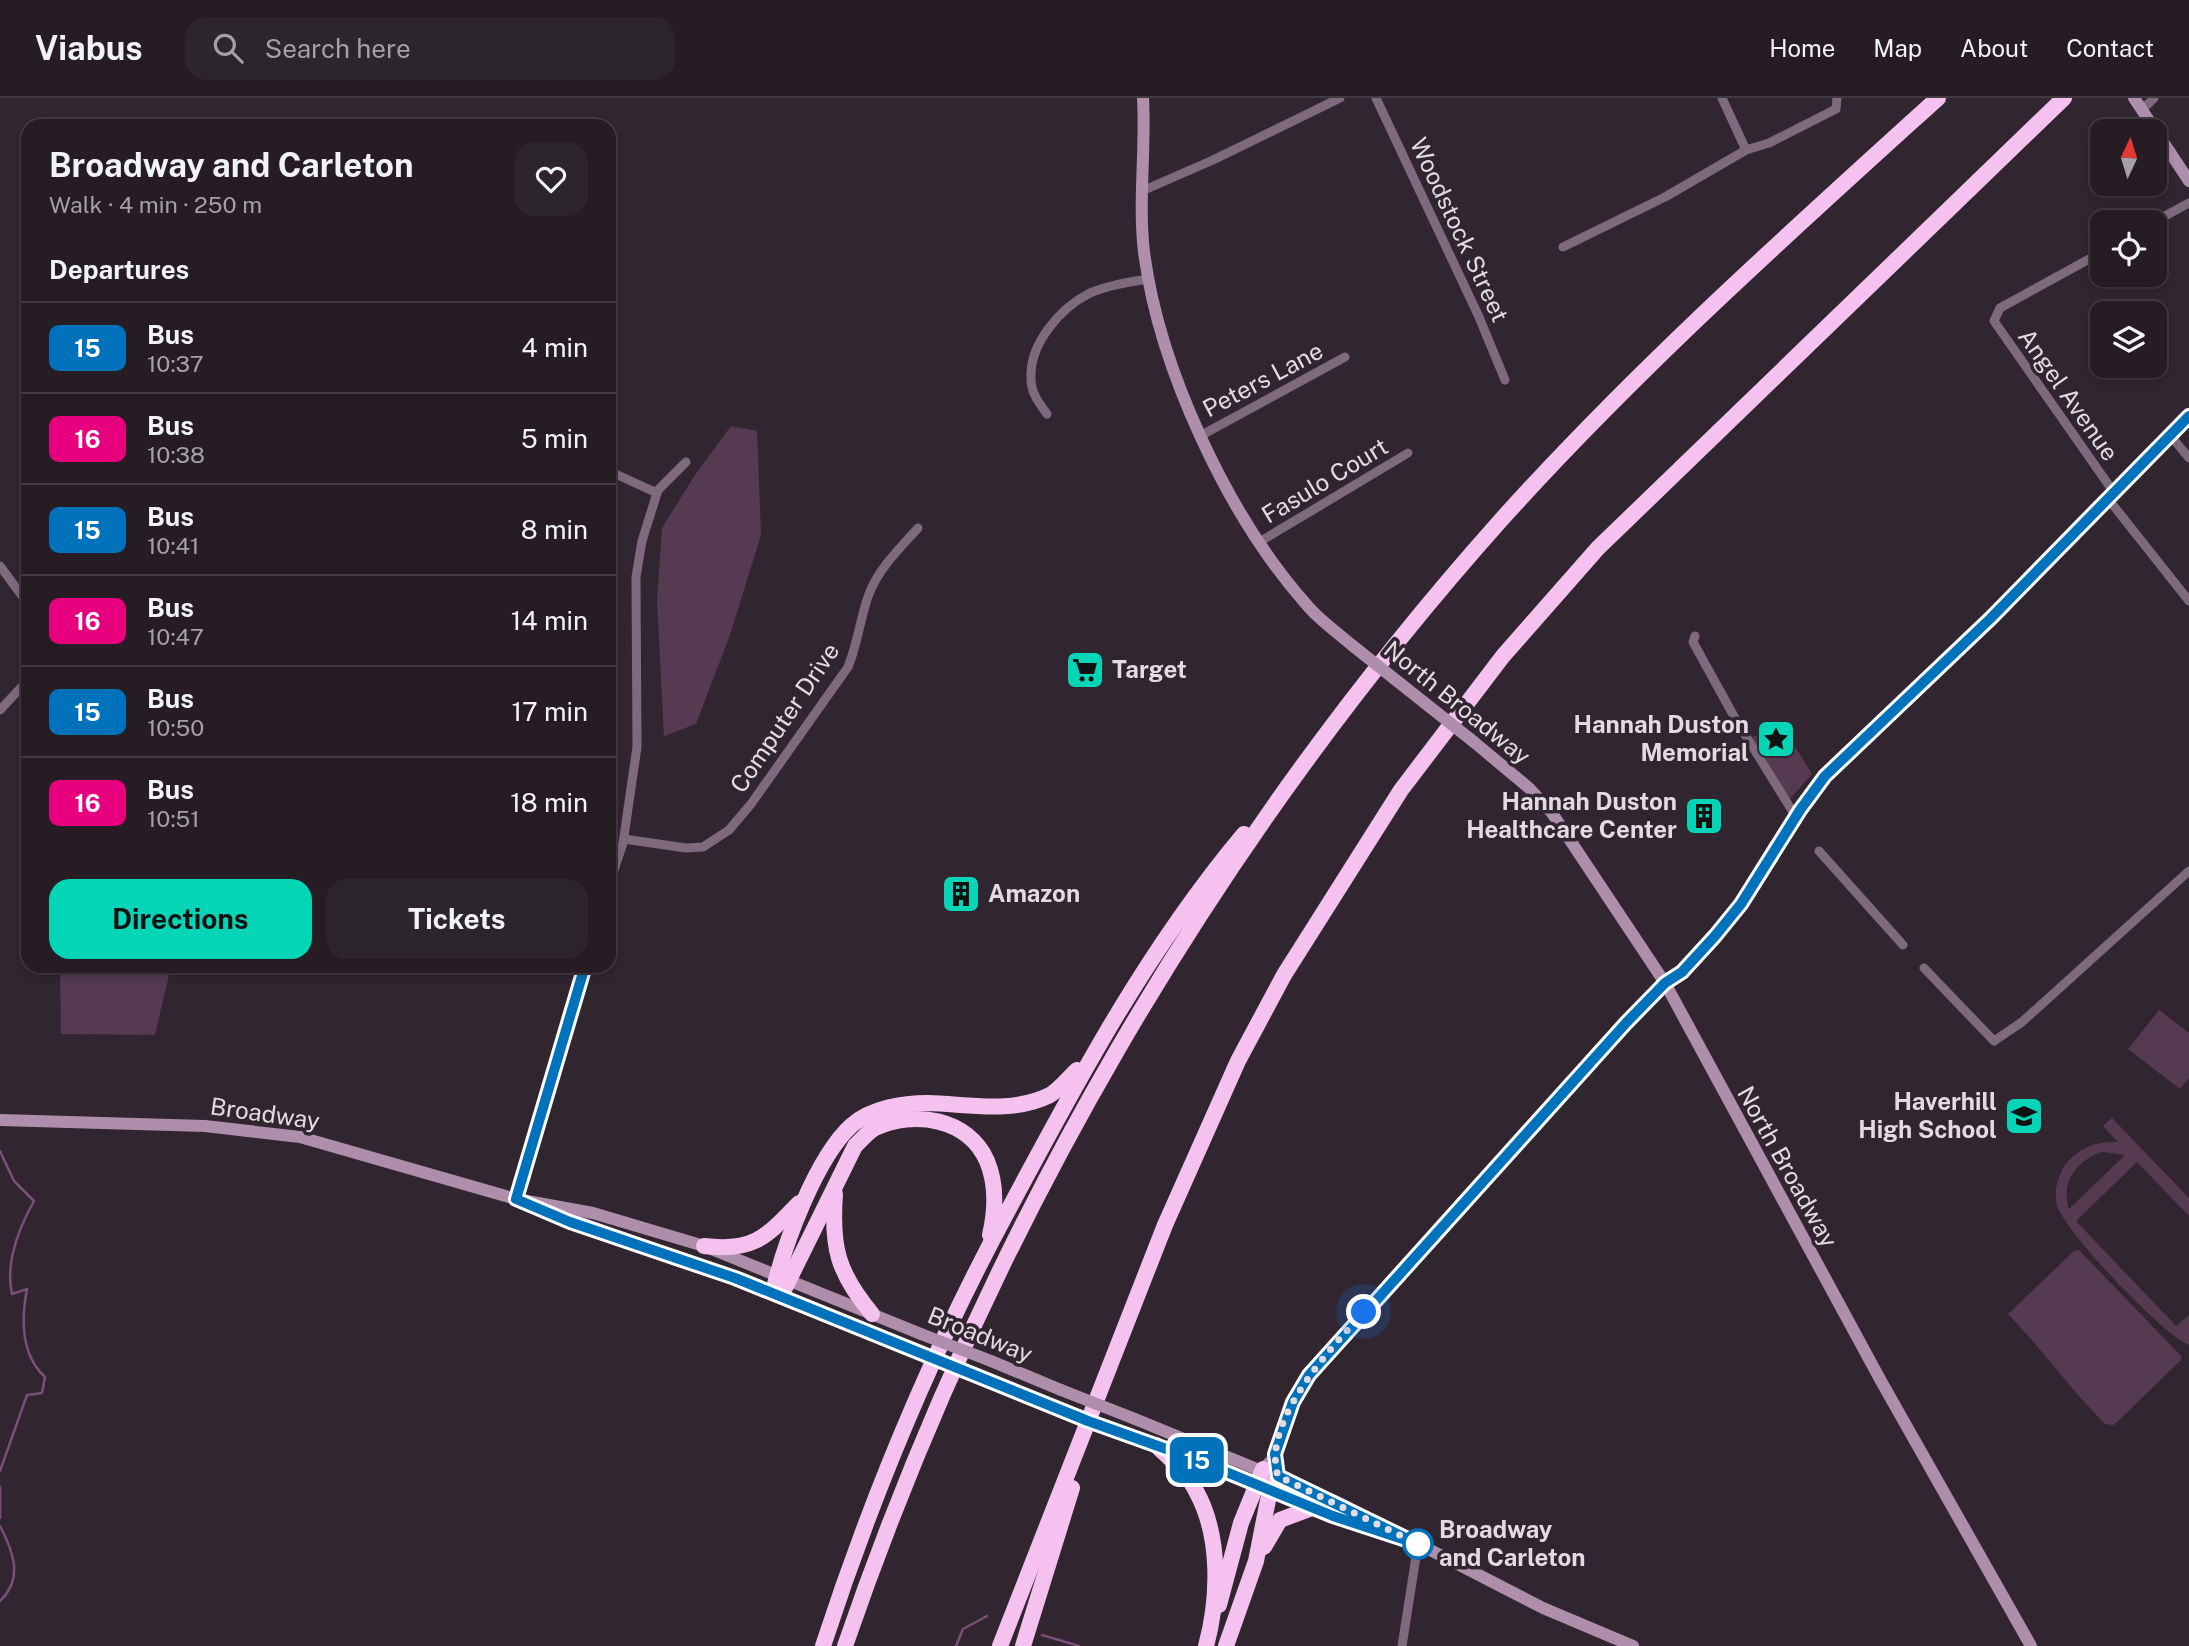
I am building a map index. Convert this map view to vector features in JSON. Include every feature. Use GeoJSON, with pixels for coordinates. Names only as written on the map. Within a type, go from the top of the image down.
{"type":"FeatureCollection","features":[{"type":"Feature","properties":{"kind":"highway"},"geometry":{"type":"LineString","coordinates":[[845,1646],[881,1544],[949,1380],[1042,1187],[1154,989],[1293,780],[1410,628],[1553,464],[1699,316],[1938,98]]}},
{"type":"Feature","properties":{"kind":"highway"},"geometry":{"type":"LineString","coordinates":[[1000,1646],[1170,1213],[1244,1049],[1283,975],[1401,790],[1456,714],[1550,599],[1598,548],[2063,98]]}},
{"type":"Feature","properties":{"kind":"highway"},"geometry":{"type":"LineString","coordinates":[[822,1646],[848,1569],[903,1430],[987,1248],[1090,1058],[1188,903],[1252,824],[1293,780]]}},
{"type":"Feature","properties":{"kind":"highway"},"geometry":{"type":"LineString","coordinates":[[777,1295],[784,1277],[793,1227],[826,1161],[852,1125],[881,1109],[926,1103],[1009,1107],[1051,1094],[1090,1058]]}},
{"type":"Feature","properties":{"kind":"highway"},"geometry":{"type":"LineString","coordinates":[[784,1277],[816,1229],[836,1181],[855,1146],[873,1129],[917,1117],[945,1123],[965,1135],[985,1158],[992,1175],[996,1199],[987,1248]]}},
{"type":"Feature","properties":{"kind":"highway"},"geometry":{"type":"LineString","coordinates":[[836,1181],[833,1222],[837,1254],[849,1287],[872,1314]]}},
{"type":"Feature","properties":{"kind":"highway"},"geometry":{"type":"LineString","coordinates":[[704,1245],[746,1247],[763,1238],[808,1194]]}},
{"type":"Feature","properties":{"kind":"highway"},"geometry":{"type":"LineString","coordinates":[[1024,1646],[1094,1409]]}},
{"type":"Feature","properties":{"kind":"highway"},"geometry":{"type":"LineString","coordinates":[[1156,1446],[1196,1490],[1208,1521],[1215,1559],[1214,1617]]}},
{"type":"Feature","properties":{"kind":"highway"},"geometry":{"type":"LineString","coordinates":[[1226,1646],[1256,1561],[1269,1476]]}},
{"type":"Feature","properties":{"kind":"highway"},"geometry":{"type":"LineString","coordinates":[[1206,1646],[1241,1522],[1269,1476]]}},
{"type":"Feature","properties":{"kind":"highway"},"geometry":{"type":"LineString","coordinates":[[1256,1561],[1280,1520],[1312,1508]]}},
{"type":"Feature","properties":{"kind":"main road","name":"North Broadway"},"geometry":{"type":"LineString","coordinates":[[1143,98],[1142,191],[1148,279],[1162,335],[1200,436],[1261,541],[1306,605],[1529,788],[1552,813],[1665,983],[1874,1369],[2031,1646]]}},
{"type":"Feature","properties":{"kind":"main road"},"geometry":{"type":"LineString","coordinates":[[2134,98],[2189,181]]}},
{"type":"Feature","properties":{"kind":"main road"},"geometry":{"type":"LineString","coordinates":[[1269,1476],[1293,1402],[1309,1375],[1665,983],[1682,972],[1732,915],[1825,776],[1941,667],[2112,497],[2189,416]]}},
{"type":"Feature","properties":{"kind":"main road","name":"Broadway"},"geometry":{"type":"LineString","coordinates":[[0,1120],[157,1123],[250,1129],[338,1147],[516,1199],[593,1213],[704,1245],[1269,1476],[1418,1544],[1543,1608],[1633,1646]]}},
{"type":"Feature","properties":{"kind":"main road","name":"Broadway"},"geometry":{"type":"LineString","coordinates":[[516,1199],[570,1222],[673,1255],[777,1295],[1156,1446],[1269,1476],[1312,1508],[1418,1544]]}},
{"type":"Feature","properties":{"kind":"street"},"geometry":{"type":"LineString","coordinates":[[1142,191],[1213,160],[1340,98]]}},
{"type":"Feature","properties":{"kind":"street","name":"Woodstock Street"},"geometry":{"type":"LineString","coordinates":[[1376,98],[1479,317],[1505,380]]}},
{"type":"Feature","properties":{"kind":"street"},"geometry":{"type":"LineString","coordinates":[[1722,98],[1746,150]]}},
{"type":"Feature","properties":{"kind":"street"},"geometry":{"type":"LineString","coordinates":[[1563,247],[1665,197],[1746,150],[1769,143],[1836,109],[1838,98]]}},
{"type":"Feature","properties":{"kind":"street"},"geometry":{"type":"LineString","coordinates":[[2142,110],[2154,98]]}},
{"type":"Feature","properties":{"kind":"street"},"geometry":{"type":"LineString","coordinates":[[2167,215],[2189,204]]}},
{"type":"Feature","properties":{"kind":"street","name":"Angel Avenue"},"geometry":{"type":"LineString","coordinates":[[2090,259],[2000,308],[1995,316],[1995,324],[2112,497],[2189,601]]}},
{"type":"Feature","properties":{"kind":"street"},"geometry":{"type":"LineString","coordinates":[[1046,414],[1035,397],[1030,379],[1034,358],[1049,327],[1059,316],[1089,294],[1111,285],[1148,279]]}},
{"type":"Feature","properties":{"kind":"street","name":"Peters Lane"},"geometry":{"type":"LineString","coordinates":[[1200,436],[1345,358]]}},
{"type":"Feature","properties":{"kind":"street"},"geometry":{"type":"LineString","coordinates":[[2170,435],[2189,458]]}},
{"type":"Feature","properties":{"kind":"street","name":"Fasulo Court"},"geometry":{"type":"LineString","coordinates":[[1261,541],[1408,453]]}},
{"type":"Feature","properties":{"kind":"street"},"geometry":{"type":"LineString","coordinates":[[616,864],[624,839],[638,747],[636,577],[642,541],[657,493],[685,462]]}},
{"type":"Feature","properties":{"kind":"street"},"geometry":{"type":"LineString","coordinates":[[616,474],[657,493]]}},
{"type":"Feature","properties":{"kind":"street","name":"Computer Drive"},"geometry":{"type":"LineString","coordinates":[[624,839],[686,848],[703,847],[729,830],[751,804],[848,667],[859,643],[870,592],[882,570],[918,528]]}},
{"type":"Feature","properties":{"kind":"street"},"geometry":{"type":"LineString","coordinates":[[0,566],[21,594]]}},
{"type":"Feature","properties":{"kind":"street"},"geometry":{"type":"LineString","coordinates":[[1695,636],[1693,642],[1713,680],[1796,817]]}},
{"type":"Feature","properties":{"kind":"street"},"geometry":{"type":"LineString","coordinates":[[0,710],[21,688]]}},
{"type":"Feature","properties":{"kind":"street"},"geometry":{"type":"LineString","coordinates":[[1819,851],[1903,945]]}},
{"type":"Feature","properties":{"kind":"street"},"geometry":{"type":"LineString","coordinates":[[1924,968],[1994,1041],[2013,1029],[2189,871]]}},
{"type":"Feature","properties":{"kind":"street"},"geometry":{"type":"LineString","coordinates":[[516,1199],[583,973]]}},
{"type":"Feature","properties":{"kind":"street"},"geometry":{"type":"LineString","coordinates":[[1402,1646],[1418,1544]]}},
{"type":"Feature","properties":{"kind":"shaded area"},"geometry":{"type":"Polygon","coordinates":[[[731,426],[757,431],[761,535],[730,635],[696,724],[664,736],[657,600],[662,528],[695,475],[731,426]]]}},
{"type":"Feature","properties":{"kind":"shaded area"},"geometry":{"type":"Polygon","coordinates":[[[1770,732],[1786,732],[1812,774],[1790,799],[1752,737],[1770,732]]]}},
{"type":"Feature","properties":{"kind":"shaded area"},"geometry":{"type":"Polygon","coordinates":[[[60,973],[169,973],[155,1035],[61,1034],[60,973]]]}},
{"type":"Feature","properties":{"kind":"shaded area"},"geometry":{"type":"Polygon","coordinates":[[[2159,1010],[2189,1033],[2189,1078],[2180,1089],[2128,1049],[2159,1010]]]}},
{"type":"Feature","properties":{"kind":"shaded area"},"geometry":{"type":"Polygon","coordinates":[[[2112,1118],[2189,1198],[2189,1216],[2137,1162],[2076,1221],[2176,1326],[2189,1315],[2189,1345],[2159,1323],[2116,1281],[2063,1218],[2057,1205],[2058,1181],[2069,1160],[2092,1145],[2118,1142],[2103,1126],[2112,1118]],[[2102,1152],[2078,1167],[2067,1190],[2069,1209],[2125,1155],[2102,1152]]]}},
{"type":"Feature","properties":{"kind":"shaded area"},"geometry":{"type":"Polygon","coordinates":[[[2075,1250],[2079,1250],[2181,1356],[2181,1360],[2114,1425],[2105,1424],[2092,1411],[2008,1314],[2075,1250]]]}},
{"type":"Feature","properties":{"kind":"waterway"},"geometry":{"type":"LineString","coordinates":[[0,1151],[14,1181],[34,1201],[15,1246],[10,1282],[12,1294],[27,1289],[24,1313],[27,1348],[45,1377],[42,1393],[27,1395],[0,1471]]}},
{"type":"Feature","properties":{"kind":"waterway"},"geometry":{"type":"LineString","coordinates":[[0,1487],[0,1518]]}},
{"type":"Feature","properties":{"kind":"waterway"},"geometry":{"type":"LineString","coordinates":[[0,1526],[14,1564],[12,1583],[0,1601]]}},
{"type":"Feature","properties":{"kind":"waterway"},"geometry":{"type":"LineString","coordinates":[[956,1646],[963,1629],[987,1616]]}},
{"type":"Feature","properties":{"kind":"waterway"},"geometry":{"type":"LineString","coordinates":[[1042,1635],[1079,1646]]}},
{"type":"Feature","properties":{"kind":"bus line","name":"15"},"geometry":{"type":"LineString","coordinates":[[583,973],[516,1199],[570,1222],[735,1278],[1088,1421],[1197,1460],[1362,1527],[1418,1544],[1337,1502],[1278,1476],[1273,1459],[1293,1402],[1309,1375],[1334,1344],[1626,1023],[1665,983],[1682,972],[1715,936],[1741,904],[1800,810],[1825,776],[1991,618],[2189,416]]}},
{"type":"Feature","properties":{"kind":"place","name":"Target"},"geometry":{"type":"Point","coordinates":[1085,670]}},
{"type":"Feature","properties":{"kind":"place","name":"Hannah Duston Memorial"},"geometry":{"type":"Point","coordinates":[1776,739]}},
{"type":"Feature","properties":{"kind":"place","name":"Hannah Duston Healthcare Center"},"geometry":{"type":"Point","coordinates":[1704,816]}},
{"type":"Feature","properties":{"kind":"place","name":"Amazon"},"geometry":{"type":"Point","coordinates":[961,894]}},
{"type":"Feature","properties":{"kind":"place","name":"Haverhill High School"},"geometry":{"type":"Point","coordinates":[2024,1116]}},
{"type":"Feature","properties":{"kind":"place","name":"Broadway and Carleton"},"geometry":{"type":"Point","coordinates":[1418,1544]}},
{"type":"Feature","properties":{"kind":"route"},"geometry":{"type":"LineString","coordinates":[[1364,1312],[1309,1375],[1293,1402],[1273,1459],[1278,1476],[1337,1502],[1418,1544]]}}]}
